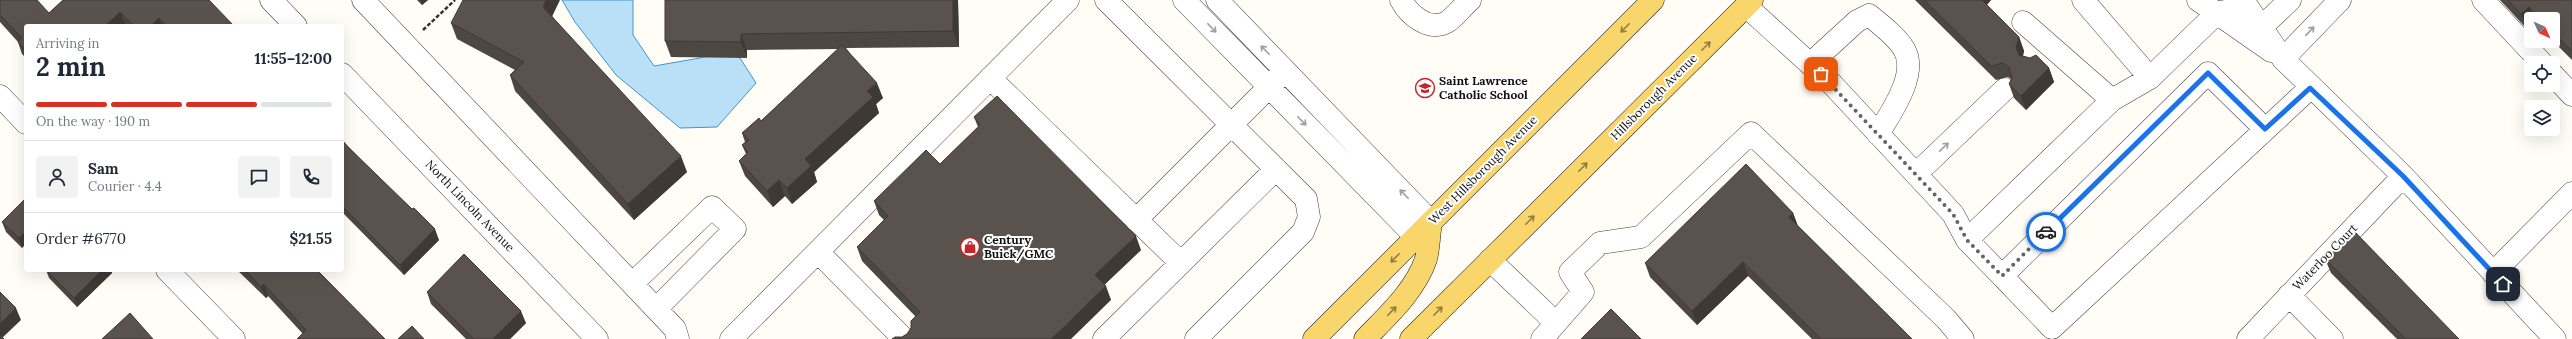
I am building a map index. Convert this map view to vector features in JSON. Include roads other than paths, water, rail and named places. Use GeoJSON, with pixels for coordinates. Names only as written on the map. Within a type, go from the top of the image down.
{"type":"FeatureCollection","features":[{"type":"Feature","properties":{"kind":"main road","name":"West Hillsborough Avenue"},"geometry":{"type":"LineString","coordinates":[[1314,339],[1653,0]]}},
{"type":"Feature","properties":{"kind":"main road","name":"Hillsborough Avenue"},"geometry":{"type":"LineString","coordinates":[[1490,260],[1749,3]]}},
{"type":"Feature","properties":{"kind":"main road"},"geometry":{"type":"LineString","coordinates":[[1365,339],[1404,298],[1415,280],[1426,258],[1424,230]]}},
{"type":"Feature","properties":{"kind":"main road"},"geometry":{"type":"LineString","coordinates":[[1411,339],[1490,260]]}},
{"type":"Feature","properties":{"kind":"street"},"geometry":{"type":"LineString","coordinates":[[271,0],[294,24]]}},
{"type":"Feature","properties":{"kind":"street"},"geometry":{"type":"LineString","coordinates":[[363,0],[675,329],[678,339]]}},
{"type":"Feature","properties":{"kind":"street"},"geometry":{"type":"LineString","coordinates":[[731,339],[1068,0]]}},
{"type":"Feature","properties":{"kind":"street"},"geometry":{"type":"LineString","coordinates":[[1106,0],[1306,199],[1309,217],[1303,232],[1196,339]]}},
{"type":"Feature","properties":{"kind":"street"},"geometry":{"type":"LineString","coordinates":[[1184,0],[1269,87],[1424,230]]}},
{"type":"Feature","properties":{"kind":"street"},"geometry":{"type":"LineString","coordinates":[[1217,0],[1285,71],[1424,230]]}},
{"type":"Feature","properties":{"kind":"street"},"geometry":{"type":"LineString","coordinates":[[1401,0],[1407,12],[1427,24],[1446,22],[1470,0]]}},
{"type":"Feature","properties":{"kind":"street"},"geometry":{"type":"LineString","coordinates":[[2083,0],[2150,78]]}},
{"type":"Feature","properties":{"kind":"street"},"geometry":{"type":"LineString","coordinates":[[2198,0],[2218,13],[2256,33],[2310,88],[2403,176],[2555,339]]}},
{"type":"Feature","properties":{"kind":"street"},"geometry":{"type":"LineString","coordinates":[[2256,33],[2290,0]]}},
{"type":"Feature","properties":{"kind":"street"},"geometry":{"type":"LineString","coordinates":[[2283,59],[2340,0]]}},
{"type":"Feature","properties":{"kind":"street"},"geometry":{"type":"LineString","coordinates":[[2483,0],[2535,56]]}},
{"type":"Feature","properties":{"kind":"street"},"geometry":{"type":"LineString","coordinates":[[1749,3],[1831,83],[1916,174],[1953,214],[1967,240],[2052,328],[2310,88]]}},
{"type":"Feature","properties":{"kind":"street"},"geometry":{"type":"LineString","coordinates":[[1967,240],[2112,100],[2150,78],[2218,13],[2245,3],[2256,33]]}},
{"type":"Feature","properties":{"kind":"street"},"geometry":{"type":"LineString","coordinates":[[1810,64],[1856,21],[1869,15],[1905,50],[1908,70],[1903,91],[1878,134]]}},
{"type":"Feature","properties":{"kind":"street"},"geometry":{"type":"LineString","coordinates":[[2023,22],[2112,100]]}},
{"type":"Feature","properties":{"kind":"street"},"geometry":{"type":"LineString","coordinates":[[2033,60],[2049,45]]}},
{"type":"Feature","properties":{"kind":"street"},"geometry":{"type":"LineString","coordinates":[[1136,220],[1230,124],[1285,71]]}},
{"type":"Feature","properties":{"kind":"street"},"geometry":{"type":"LineString","coordinates":[[2002,276],[2208,73],[2265,129]]}},
{"type":"Feature","properties":{"kind":"street","name":"North Lincoln Avenue"},"geometry":{"type":"LineString","coordinates":[[344,76],[597,339]]}},
{"type":"Feature","properties":{"kind":"street"},"geometry":{"type":"LineString","coordinates":[[990,78],[1181,263]]}},
{"type":"Feature","properties":{"kind":"street"},"geometry":{"type":"LineString","coordinates":[[2560,82],[2572,95]]}},
{"type":"Feature","properties":{"kind":"street"},"geometry":{"type":"LineString","coordinates":[[1916,174],[2005,89]]}},
{"type":"Feature","properties":{"kind":"street"},"geometry":{"type":"LineString","coordinates":[[0,96],[24,121]]}},
{"type":"Feature","properties":{"kind":"street"},"geometry":{"type":"LineString","coordinates":[[1542,339],[1584,292],[1570,272],[1600,243],[1641,237],[1751,133],[1946,319],[1963,339]]}},
{"type":"Feature","properties":{"kind":"street"},"geometry":{"type":"LineString","coordinates":[[1104,339],[1276,169]]}},
{"type":"Feature","properties":{"kind":"street","name":"Waterloo Court"},"geometry":{"type":"LineString","coordinates":[[2248,339],[2403,176]]}},
{"type":"Feature","properties":{"kind":"street"},"geometry":{"type":"LineString","coordinates":[[2493,273],[2572,194]]}},
{"type":"Feature","properties":{"kind":"street"},"geometry":{"type":"LineString","coordinates":[[633,284],[712,207],[735,228],[656,309]]}},
{"type":"Feature","properties":{"kind":"street"},"geometry":{"type":"LineString","coordinates":[[818,252],[904,339]]}},
{"type":"Feature","properties":{"kind":"street"},"geometry":{"type":"LineString","coordinates":[[1490,260],[1556,323]]}},
{"type":"Feature","properties":{"kind":"street"},"geometry":{"type":"LineString","coordinates":[[169,272],[234,339]]}},
{"type":"Feature","properties":{"kind":"street"},"geometry":{"type":"LineString","coordinates":[[2289,295],[2332,339]]}},
{"type":"Feature","properties":{"kind":"water"},"geometry":{"type":"Polygon","coordinates":[[[562,0],[633,0],[633,35],[654,66],[700,58],[725,49],[738,55],[756,83],[717,127],[680,128],[616,75],[575,22],[562,0]]]}},
{"type":"Feature","properties":{"kind":"place","name":"Saint Lawrence Catholic School"},"geometry":{"type":"Point","coordinates":[1425,88]}},
{"type":"Feature","properties":{"kind":"place","name":"Century Buick/GMC"},"geometry":{"type":"Point","coordinates":[970,247]}}]}
